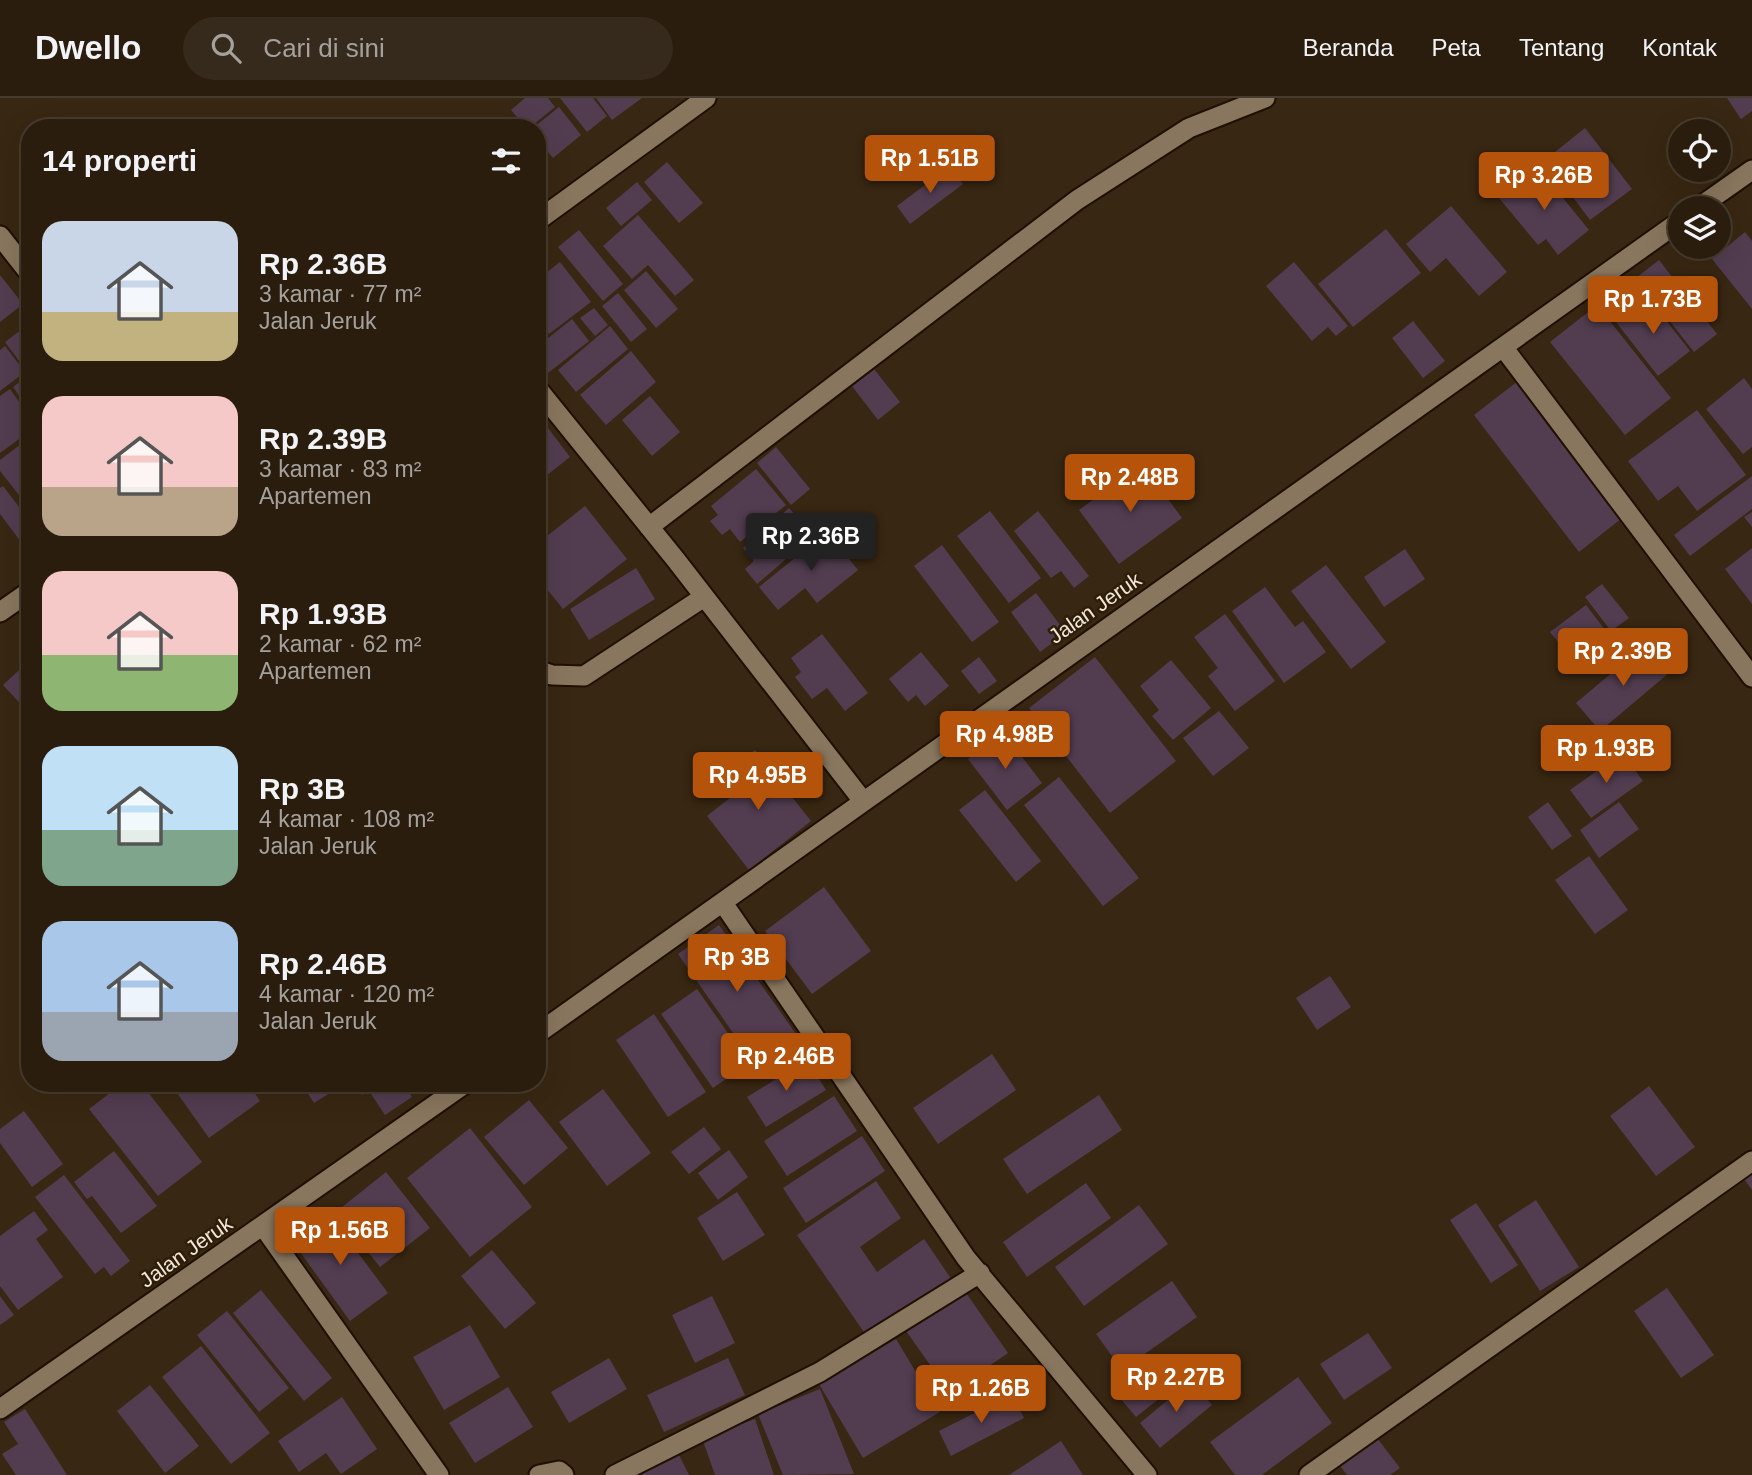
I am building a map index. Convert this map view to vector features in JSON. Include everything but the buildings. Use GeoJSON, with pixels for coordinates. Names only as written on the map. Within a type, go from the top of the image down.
{"type":"FeatureCollection","features":[{"type":"Feature","properties":{"kind":"street"},"geometry":{"type":"LineString","coordinates":[[649,527],[1077,200],[1189,128],[1265,98]]}},
{"type":"Feature","properties":{"kind":"street"},"geometry":{"type":"LineString","coordinates":[[546,214],[699,100]]}},
{"type":"Feature","properties":{"kind":"street"},"geometry":{"type":"LineString","coordinates":[[1715,196],[1752,170]]}},
{"type":"Feature","properties":{"kind":"street","name":"Jalan Jeruk"},"geometry":{"type":"LineString","coordinates":[[546,1028],[1668,230]]}},
{"type":"Feature","properties":{"kind":"street"},"geometry":{"type":"LineString","coordinates":[[0,236],[21,263]]}},
{"type":"Feature","properties":{"kind":"street"},"geometry":{"type":"LineString","coordinates":[[1503,347],[1752,677]]}},
{"type":"Feature","properties":{"kind":"street"},"geometry":{"type":"LineString","coordinates":[[546,399],[863,801]]}},
{"type":"Feature","properties":{"kind":"street"},"geometry":{"type":"LineString","coordinates":[[0,611],[21,597]]}},
{"type":"Feature","properties":{"kind":"street"},"geometry":{"type":"LineString","coordinates":[[546,673],[584,676],[704,597]]}},
{"type":"Feature","properties":{"kind":"street"},"geometry":{"type":"LineString","coordinates":[[723,903],[966,1258],[1147,1475]]}},
{"type":"Feature","properties":{"kind":"street","name":"Jalan Jeruk"},"geometry":{"type":"LineString","coordinates":[[0,1409],[453,1092]]}},
{"type":"Feature","properties":{"kind":"street"},"geometry":{"type":"LineString","coordinates":[[1309,1475],[1752,1160]]}},
{"type":"Feature","properties":{"kind":"street"},"geometry":{"type":"LineString","coordinates":[[263,1226],[439,1475]]}},
{"type":"Feature","properties":{"kind":"street"},"geometry":{"type":"LineString","coordinates":[[615,1475],[820,1373],[980,1273]]}},
{"type":"Feature","properties":{"kind":"street"},"geometry":{"type":"LineString","coordinates":[[539,1475],[559,1471],[564,1475]]}}]}
